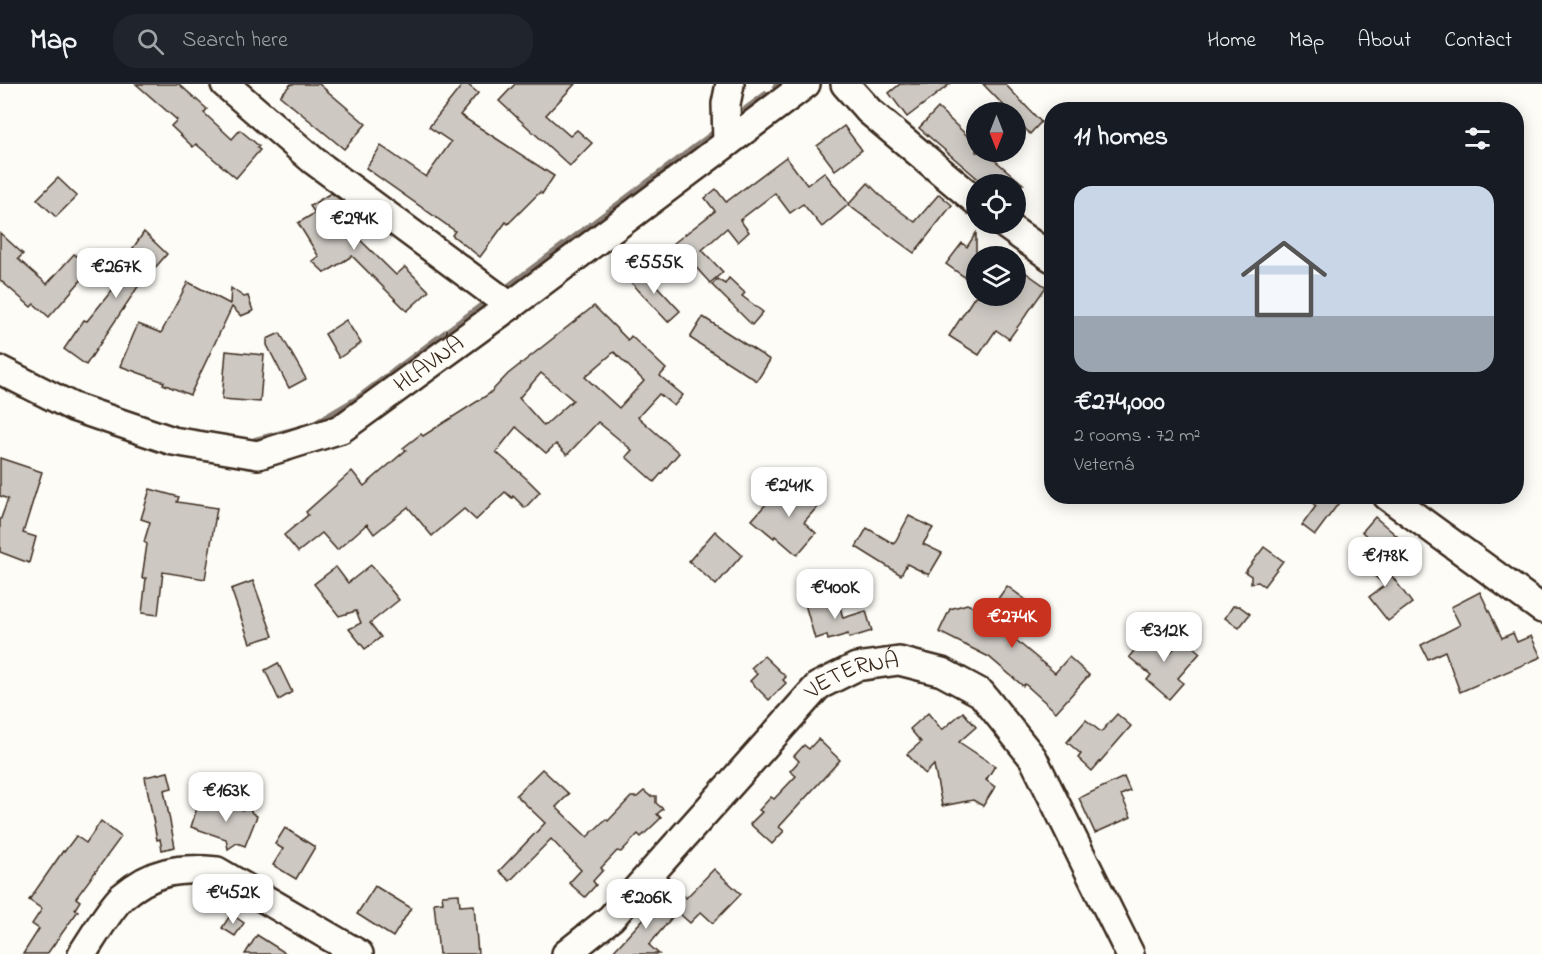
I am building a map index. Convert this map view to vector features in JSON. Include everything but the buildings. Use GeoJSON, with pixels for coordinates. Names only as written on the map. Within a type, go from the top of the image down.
{"type":"FeatureCollection","features":[{"type":"Feature","properties":{"kind":"street"},"geometry":{"type":"LineString","coordinates":[[225,84],[314,161],[510,306]]}},
{"type":"Feature","properties":{"kind":"street"},"geometry":{"type":"LineString","coordinates":[[727,143],[726,104],[730,84]]}},
{"type":"Feature","properties":{"kind":"street","name":"HLAVNÁ"},"geometry":{"type":"LineString","coordinates":[[0,370],[73,407],[173,441],[258,455],[340,429],[510,306],[806,84]]}},
{"type":"Feature","properties":{"kind":"street"},"geometry":{"type":"LineString","coordinates":[[845,84],[869,111],[966,193]]}},
{"type":"Feature","properties":{"kind":"street"},"geometry":{"type":"LineString","coordinates":[[1018,234],[1044,252]]}},
{"type":"Feature","properties":{"kind":"street"},"geometry":{"type":"LineString","coordinates":[[1397,504],[1542,609]]}},
{"type":"Feature","properties":{"kind":"street","name":"VETERNÁ"},"geometry":{"type":"LineString","coordinates":[[566,954],[611,918],[818,686],[856,667],[899,661],[942,672],[981,693],[1033,758],[1130,954]]}},
{"type":"Feature","properties":{"kind":"street"},"geometry":{"type":"LineString","coordinates":[[82,954],[120,898],[153,875],[191,868],[216,871],[359,954]]}},
{"type":"Feature","properties":{"kind":"waterway"},"geometry":{"type":"LineString","coordinates":[[775,87],[779,84]]}},
{"type":"Feature","properties":{"kind":"waterway"},"geometry":{"type":"LineString","coordinates":[[743,111],[766,94]]}},
{"type":"Feature","properties":{"kind":"waterway"},"geometry":{"type":"LineString","coordinates":[[506,288],[719,129]]}},
{"type":"Feature","properties":{"kind":"waterway"},"geometry":{"type":"LineString","coordinates":[[314,424],[358,398],[482,305]]}},
{"type":"Feature","properties":{"kind":"waterway"},"geometry":{"type":"LineString","coordinates":[[255,440],[304,427]]}}]}
